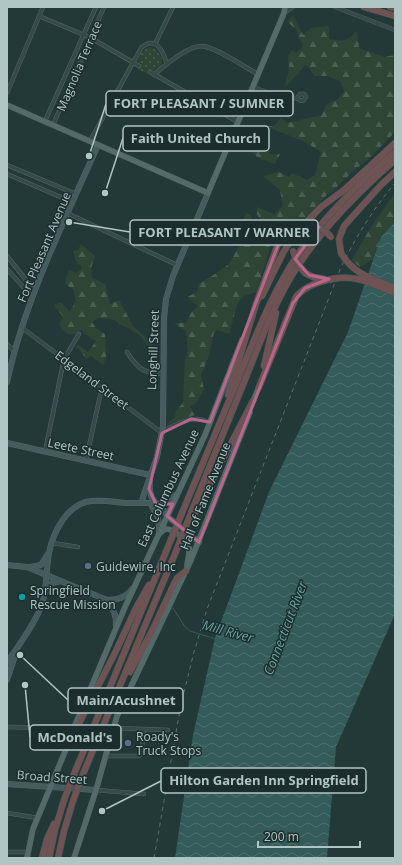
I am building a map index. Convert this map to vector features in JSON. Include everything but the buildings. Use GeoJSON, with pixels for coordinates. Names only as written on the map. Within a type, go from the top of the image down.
{"type":"FeatureCollection","features":[{"type":"Feature","properties":{"kind":"highway"},"geometry":{"type":"LineString","coordinates":[[364,7],[393,15]]}},
{"type":"Feature","properties":{"kind":"highway"},"geometry":{"type":"LineString","coordinates":[[390,7],[395,8]]}},
{"type":"Feature","properties":{"kind":"highway"},"geometry":{"type":"LineString","coordinates":[[370,165],[395,138]]}},
{"type":"Feature","properties":{"kind":"highway"},"geometry":{"type":"LineString","coordinates":[[331,279],[313,277],[305,272],[298,264],[293,251],[298,228],[321,207],[344,190],[395,143]]}},
{"type":"Feature","properties":{"kind":"highway"},"geometry":{"type":"LineString","coordinates":[[49,858],[64,802],[72,779],[265,314],[289,268],[304,246],[330,215],[358,186],[395,152]]}},
{"type":"Feature","properties":{"kind":"highway"},"geometry":{"type":"LineString","coordinates":[[58,858],[64,831],[81,779],[190,519],[266,327],[280,297],[293,274],[312,247],[341,211],[359,192],[395,160]]}},
{"type":"Feature","properties":{"kind":"highway"},"geometry":{"type":"LineString","coordinates":[[341,253],[339,239],[344,226],[395,168]]}},
{"type":"Feature","properties":{"kind":"highway"},"geometry":{"type":"LineString","coordinates":[[381,185],[395,172]]}},
{"type":"Feature","properties":{"kind":"highway"},"geometry":{"type":"LineString","coordinates":[[211,443],[242,352],[248,328],[279,242],[285,234],[307,225],[315,226],[324,230],[331,237],[350,266],[359,273],[395,288]]}},
{"type":"Feature","properties":{"kind":"highway"},"geometry":{"type":"LineString","coordinates":[[259,387],[274,319],[293,274]]}},
{"type":"Feature","properties":{"kind":"highway"},"geometry":{"type":"LineString","coordinates":[[259,387],[296,297],[308,286],[331,279],[346,277],[357,278],[395,293]]}},
{"type":"Feature","properties":{"kind":"highway"},"geometry":{"type":"LineString","coordinates":[[190,519],[253,401]]}},
{"type":"Feature","properties":{"kind":"highway"},"geometry":{"type":"LineString","coordinates":[[68,745],[116,653],[137,606],[160,566]]}},
{"type":"Feature","properties":{"kind":"highway"},"geometry":{"type":"LineString","coordinates":[[116,696],[148,639],[174,584],[186,571]]}},
{"type":"Feature","properties":{"kind":"highway"},"geometry":{"type":"LineString","coordinates":[[42,858],[50,833],[64,802]]}},
{"type":"Feature","properties":{"kind":"main road","name":"Longhill Street"},"geometry":{"type":"LineString","coordinates":[[142,503],[157,456],[162,433],[165,309],[170,284],[285,10],[289,7]]}},
{"type":"Feature","properties":{"kind":"main road"},"geometry":{"type":"LineString","coordinates":[[7,105],[208,193]]}},
{"type":"Feature","properties":{"kind":"main road","name":"Fort Pleasant Avenue"},"geometry":{"type":"LineString","coordinates":[[7,382],[21,326],[67,213],[98,145]]}},
{"type":"Feature","properties":{"kind":"main road","name":"East Columbus Avenue"},"geometry":{"type":"LineString","coordinates":[[27,855],[31,836],[50,787],[115,630],[210,424],[248,328]]}},
{"type":"Feature","properties":{"kind":"main road","name":"Hall of Fame Avenue"},"geometry":{"type":"LineString","coordinates":[[74,858],[96,790],[113,728],[127,694],[199,542],[259,387]]}},
{"type":"Feature","properties":{"kind":"main road","name":"Leete Street"},"geometry":{"type":"LineString","coordinates":[[7,443],[150,475]]}},
{"type":"Feature","properties":{"kind":"main road"},"geometry":{"type":"LineString","coordinates":[[150,475],[149,489],[158,516],[159,535]]}},
{"type":"Feature","properties":{"kind":"main road"},"geometry":{"type":"LineString","coordinates":[[154,505],[170,502],[180,489]]}},
{"type":"Feature","properties":{"kind":"main road"},"geometry":{"type":"LineString","coordinates":[[7,662],[40,611],[44,596],[49,552],[60,525],[65,516],[82,503],[90,501],[150,502],[164,510],[167,516],[199,542]]}},
{"type":"Feature","properties":{"kind":"main road"},"geometry":{"type":"LineString","coordinates":[[159,535],[163,530],[170,529],[186,543],[189,550],[186,571]]}},
{"type":"Feature","properties":{"kind":"main road"},"geometry":{"type":"LineString","coordinates":[[7,565],[36,567],[41,565],[49,552]]}},
{"type":"Feature","properties":{"kind":"main road"},"geometry":{"type":"LineString","coordinates":[[27,567],[100,597],[112,600],[122,598],[130,592],[135,585]]}},
{"type":"Feature","properties":{"kind":"main road"},"geometry":{"type":"LineString","coordinates":[[44,596],[51,584],[62,581]]}},
{"type":"Feature","properties":{"kind":"main road"},"geometry":{"type":"LineString","coordinates":[[100,597],[108,603],[115,613],[115,630]]}},
{"type":"Feature","properties":{"kind":"main road"},"geometry":{"type":"LineString","coordinates":[[7,680],[19,644]]}},
{"type":"Feature","properties":{"kind":"main road","name":"Broad Street"},"geometry":{"type":"LineString","coordinates":[[7,784],[96,790]]}},
{"type":"Feature","properties":{"kind":"street"},"geometry":{"type":"LineString","coordinates":[[7,93],[43,7]]}},
{"type":"Feature","properties":{"kind":"street","name":"Magnolia Terrace"},"geometry":{"type":"LineString","coordinates":[[44,121],[96,7]]}},
{"type":"Feature","properties":{"kind":"street","name":"Magnolia Terrace"},"geometry":{"type":"LineString","coordinates":[[54,125],[104,7]]}},
{"type":"Feature","properties":{"kind":"street"},"geometry":{"type":"LineString","coordinates":[[155,44],[172,7]]}},
{"type":"Feature","properties":{"kind":"street"},"geometry":{"type":"LineString","coordinates":[[285,10],[293,7]]}},
{"type":"Feature","properties":{"kind":"street"},"geometry":{"type":"LineString","coordinates":[[335,7],[395,30]]}},
{"type":"Feature","properties":{"kind":"street"},"geometry":{"type":"LineString","coordinates":[[39,16],[83,36],[91,38],[139,66]]}},
{"type":"Feature","properties":{"kind":"street"},"geometry":{"type":"LineString","coordinates":[[90,141],[142,46],[155,44],[162,50],[167,64]]}},
{"type":"Feature","properties":{"kind":"street"},"geometry":{"type":"LineString","coordinates":[[154,75],[167,64],[190,49],[202,46],[221,53],[258,74]]}},
{"type":"Feature","properties":{"kind":"street"},"geometry":{"type":"LineString","coordinates":[[150,72],[238,122]]}},
{"type":"Feature","properties":{"kind":"street"},"geometry":{"type":"LineString","coordinates":[[253,86],[279,97],[297,98]]}},
{"type":"Feature","properties":{"kind":"street"},"geometry":{"type":"LineString","coordinates":[[7,164],[76,194]]}},
{"type":"Feature","properties":{"kind":"street"},"geometry":{"type":"LineString","coordinates":[[7,174],[72,202]]}},
{"type":"Feature","properties":{"kind":"street"},"geometry":{"type":"LineString","coordinates":[[67,213],[177,265]]}},
{"type":"Feature","properties":{"kind":"street"},"geometry":{"type":"LineString","coordinates":[[7,256],[30,285],[34,295]]}},
{"type":"Feature","properties":{"kind":"street"},"geometry":{"type":"LineString","coordinates":[[7,268],[26,290],[34,295]]}},
{"type":"Feature","properties":{"kind":"street","name":"Edgeland Street"},"geometry":{"type":"LineString","coordinates":[[21,326],[162,433]]}},
{"type":"Feature","properties":{"kind":"street"},"geometry":{"type":"LineString","coordinates":[[45,452],[64,359],[79,334]]}},
{"type":"Feature","properties":{"kind":"street"},"geometry":{"type":"LineString","coordinates":[[7,344],[14,351]]}},
{"type":"Feature","properties":{"kind":"street"},"geometry":{"type":"LineString","coordinates":[[128,352],[135,363],[144,371],[163,374]]}},
{"type":"Feature","properties":{"kind":"street"},"geometry":{"type":"LineString","coordinates":[[86,460],[102,387]]}},
{"type":"Feature","properties":{"kind":"street"},"geometry":{"type":"LineString","coordinates":[[162,433],[166,429],[191,419],[201,419],[210,424]]}},
{"type":"Feature","properties":{"kind":"street"},"geometry":{"type":"LineString","coordinates":[[52,543],[78,546]]}},
{"type":"Feature","properties":{"kind":"street"},"geometry":{"type":"LineString","coordinates":[[7,727],[74,728]]}},
{"type":"Feature","properties":{"kind":"street"},"geometry":{"type":"LineString","coordinates":[[113,728],[168,730]]}},
{"type":"Feature","properties":{"kind":"street"},"geometry":{"type":"LineString","coordinates":[[105,756],[139,756],[141,754],[144,729]]}},
{"type":"Feature","properties":{"kind":"street"},"geometry":{"type":"LineString","coordinates":[[96,790],[144,794]]}},
{"type":"Feature","properties":{"kind":"street"},"geometry":{"type":"LineString","coordinates":[[7,814],[38,818]]}},
{"type":"Feature","properties":{"kind":"street"},"geometry":{"type":"LineString","coordinates":[[7,852],[27,855]]}},
{"type":"Feature","properties":{"kind":"highlighted area"},"geometry":{"type":"Polygon","coordinates":[[[298,226],[319,227],[295,259],[309,275],[329,279],[305,288],[293,303],[199,542],[167,516],[173,504],[156,504],[149,489],[162,433],[191,419],[210,422],[280,240],[298,226]]]}},
{"type":"Feature","properties":{"kind":"green space"},"geometry":{"type":"Polygon","coordinates":[[[293,15],[303,35],[311,28],[329,26],[329,39],[344,40],[357,31],[359,48],[384,57],[395,55],[395,132],[371,157],[328,194],[303,220],[296,220],[283,226],[271,240],[268,256],[256,292],[242,297],[237,305],[229,334],[216,330],[214,333],[208,358],[201,375],[204,389],[196,403],[190,407],[195,415],[169,424],[168,423],[175,417],[176,410],[183,403],[185,360],[188,353],[186,331],[174,323],[186,323],[191,313],[198,306],[187,297],[197,292],[200,283],[229,264],[245,236],[253,232],[241,223],[247,213],[252,217],[249,224],[256,228],[260,220],[257,214],[257,207],[274,214],[283,206],[280,190],[263,176],[279,172],[289,177],[292,173],[307,180],[315,175],[321,152],[301,140],[265,126],[274,126],[281,118],[287,123],[322,115],[326,105],[338,99],[344,91],[340,81],[327,76],[314,76],[308,66],[305,65],[285,87],[289,70],[288,56],[292,50],[296,53],[303,46],[296,29],[287,22],[293,15]]]}},
{"type":"Feature","properties":{"kind":"green space"},"geometry":{"type":"Polygon","coordinates":[[[149,47],[159,52],[162,61],[159,69],[151,70],[148,74],[137,69],[140,64],[138,61],[141,52],[149,47]]]}},
{"type":"Feature","properties":{"kind":"green space"},"geometry":{"type":"Polygon","coordinates":[[[258,144],[266,144],[270,154],[280,154],[275,164],[259,158],[250,151],[258,144]]]}},
{"type":"Feature","properties":{"kind":"green space"},"geometry":{"type":"Polygon","coordinates":[[[395,194],[395,222],[381,237],[373,259],[360,267],[352,261],[361,243],[395,194]]]}},
{"type":"Feature","properties":{"kind":"green space"},"geometry":{"type":"Polygon","coordinates":[[[81,244],[95,256],[91,268],[92,278],[105,284],[110,304],[119,300],[133,326],[158,349],[158,354],[146,344],[142,337],[119,324],[115,320],[98,318],[92,322],[96,328],[105,334],[106,358],[103,365],[91,356],[87,359],[76,347],[77,344],[88,352],[96,341],[85,334],[82,330],[75,334],[67,334],[59,325],[63,317],[54,305],[61,302],[70,312],[76,300],[73,289],[65,282],[69,270],[77,273],[82,268],[76,261],[73,251],[78,250],[81,244]]]}},
{"type":"Feature","properties":{"kind":"water","name":"Connecticut River"},"geometry":{"type":"Polygon","coordinates":[[[395,222],[395,614],[336,747],[327,858],[175,858],[193,735],[215,638],[269,492],[348,332],[381,237],[395,222]]]}},
{"type":"Feature","properties":{"kind":"waterway","name":"Mill River"},"geometry":{"type":"LineString","coordinates":[[173,608],[185,627],[190,631],[216,639]]}},
{"type":"Feature","properties":{"kind":"railway"},"geometry":{"type":"LineString","coordinates":[[154,858],[181,704],[207,609],[341,267],[365,224],[395,183]]}},
{"type":"Feature","properties":{"kind":"place","name":"FORT PLEASANT / SUMNER"},"geometry":{"type":"Point","coordinates":[89,156]}},
{"type":"Feature","properties":{"kind":"place","name":"Faith United Church"},"geometry":{"type":"Point","coordinates":[105,193]}},
{"type":"Feature","properties":{"kind":"place","name":"FORT PLEASANT / WARNER"},"geometry":{"type":"Point","coordinates":[69,222]}},
{"type":"Feature","properties":{"kind":"place","name":"Guidewire, Inc"},"geometry":{"type":"Point","coordinates":[88,566]}},
{"type":"Feature","properties":{"kind":"place","name":"Springfield Rescue Mission"},"geometry":{"type":"Point","coordinates":[22,597]}},
{"type":"Feature","properties":{"kind":"place","name":"Main/Acushnet"},"geometry":{"type":"Point","coordinates":[20,655]}},
{"type":"Feature","properties":{"kind":"place","name":"McDonald's"},"geometry":{"type":"Point","coordinates":[25,685]}},
{"type":"Feature","properties":{"kind":"place","name":"Roady's Truck Stops"},"geometry":{"type":"Point","coordinates":[128,743]}},
{"type":"Feature","properties":{"kind":"place","name":"Hilton Garden Inn Springfield"},"geometry":{"type":"Point","coordinates":[102,811]}}]}
